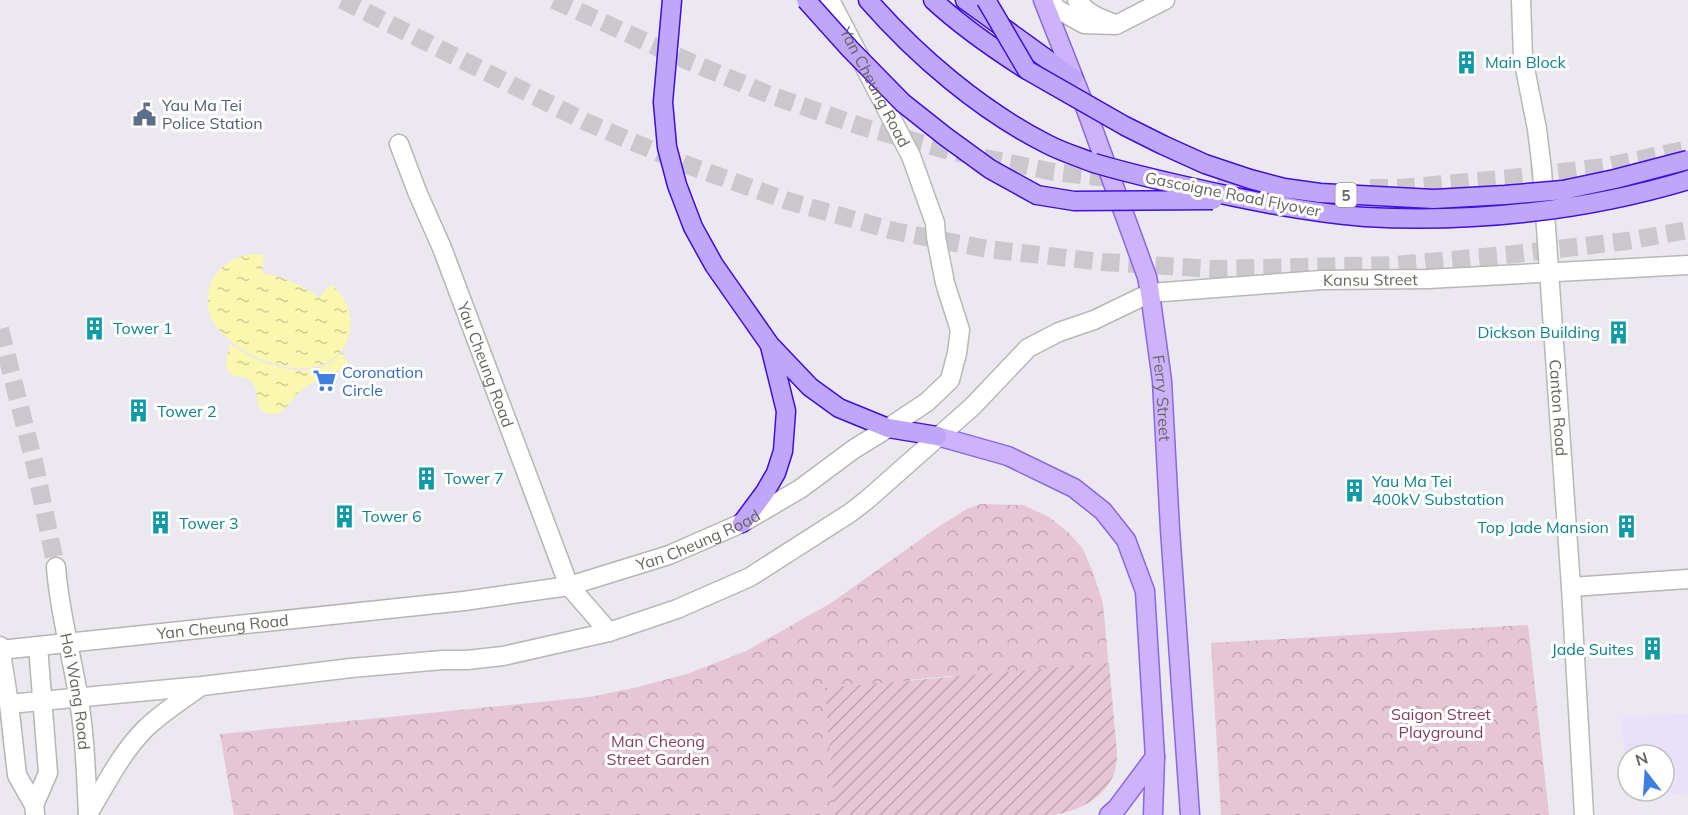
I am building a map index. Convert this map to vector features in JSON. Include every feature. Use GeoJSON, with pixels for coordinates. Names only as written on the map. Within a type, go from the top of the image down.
{"type":"FeatureCollection","features":[{"type":"Feature","properties":{"kind":"highway"},"geometry":{"type":"LineString","coordinates":[[672,0],[663,102],[667,147],[677,185],[693,227],[714,265],[770,345],[810,387],[839,408],[888,429],[937,436]]}},
{"type":"Feature","properties":{"kind":"highway"},"geometry":{"type":"LineString","coordinates":[[806,0],[903,103],[990,169],[1037,195],[1074,201],[1246,199]]}},
{"type":"Feature","properties":{"kind":"highway","name":"Gascoigne Road Flyover"},"geometry":{"type":"LineString","coordinates":[[868,0],[914,47],[990,110],[1047,144],[1094,163],[1142,177],[1318,212],[1365,217],[1436,218],[1566,208],[1688,180]]}},
{"type":"Feature","properties":{"kind":"highway","name":"Gascoigne Road Flyover"},"geometry":{"type":"LineString","coordinates":[[933,0],[987,45],[1125,126],[1205,164],[1284,188],[1320,193],[1434,199],[1505,195],[1563,190],[1688,160]]}},
{"type":"Feature","properties":{"kind":"highway"},"geometry":{"type":"LineString","coordinates":[[965,0],[1072,78]]}},
{"type":"Feature","properties":{"kind":"highway"},"geometry":{"type":"LineString","coordinates":[[986,0],[1027,70]]}},
{"type":"Feature","properties":{"kind":"highway"},"geometry":{"type":"LineString","coordinates":[[742,522],[776,473],[783,451],[786,411],[770,345]]}},
{"type":"Feature","properties":{"kind":"main road","name":"Yan Cheung Road"},"geometry":{"type":"LineString","coordinates":[[0,649],[464,601],[569,586],[669,555],[742,522],[800,489],[854,449],[927,402],[950,380],[960,330],[945,283],[935,223],[911,156],[830,0]]}},
{"type":"Feature","properties":{"kind":"main road","name":"Ferry Street"},"geometry":{"type":"LineString","coordinates":[[1043,0],[1134,241],[1147,277],[1150,293],[1162,381],[1190,815]]}},
{"type":"Feature","properties":{"kind":"main road"},"geometry":{"type":"LineString","coordinates":[[1049,0],[1057,9],[1084,24],[1116,25],[1165,0]]}},
{"type":"Feature","properties":{"kind":"main road"},"geometry":{"type":"LineString","coordinates":[[1077,0],[1084,10],[1116,25]]}},
{"type":"Feature","properties":{"kind":"main road","name":"Canton Road"},"geometry":{"type":"LineString","coordinates":[[1521,0],[1523,58],[1537,129],[1542,170],[1571,587],[1584,815]]}},
{"type":"Feature","properties":{"kind":"main road","name":"Yau Cheung Road"},"geometry":{"type":"LineString","coordinates":[[399,144],[442,248],[569,586]]}},
{"type":"Feature","properties":{"kind":"main road","name":"Kansu Street"},"geometry":{"type":"LineString","coordinates":[[937,436],[973,406],[1028,348],[1059,332],[1094,320],[1150,293],[1321,279],[1428,279],[1688,265]]}},
{"type":"Feature","properties":{"kind":"main road"},"geometry":{"type":"LineString","coordinates":[[9,704],[202,686],[351,668],[503,656],[609,632],[677,609],[750,577],[850,513],[937,436],[1008,456],[1074,488],[1103,511],[1126,540],[1144,591],[1155,757],[1153,815]]}},
{"type":"Feature","properties":{"kind":"main road","name":"Hoi Wang Road"},"geometry":{"type":"LineString","coordinates":[[56,567],[57,589],[79,698],[85,751],[88,815]]}},
{"type":"Feature","properties":{"kind":"main road"},"geometry":{"type":"LineString","coordinates":[[1571,587],[1688,579]]}},
{"type":"Feature","properties":{"kind":"main road"},"geometry":{"type":"LineString","coordinates":[[569,586],[609,632]]}},
{"type":"Feature","properties":{"kind":"main road"},"geometry":{"type":"LineString","coordinates":[[35,810],[48,772],[38,646]]}},
{"type":"Feature","properties":{"kind":"main road"},"geometry":{"type":"LineString","coordinates":[[0,649],[17,775],[35,810]]}},
{"type":"Feature","properties":{"kind":"main road"},"geometry":{"type":"LineString","coordinates":[[88,815],[117,766],[145,728],[202,686]]}},
{"type":"Feature","properties":{"kind":"main road"},"geometry":{"type":"LineString","coordinates":[[1109,815],[1117,808],[1155,757]]}},
{"type":"Feature","properties":{"kind":"shaded area"},"geometry":{"type":"Polygon","coordinates":[[[1688,714],[1688,793],[1676,794],[1676,743],[1623,743],[1622,717],[1688,714]]]}},
{"type":"Feature","properties":{"kind":"green space","name":"Man Cheong Street Garden"},"geometry":{"type":"Polygon","coordinates":[[[981,504],[1023,505],[1049,517],[1069,533],[1083,549],[1094,575],[1103,604],[1117,755],[1115,769],[1104,789],[1097,797],[1077,807],[1053,815],[952,676],[909,680],[830,746],[835,815],[234,815],[220,734],[590,697],[687,674],[746,651],[831,603],[938,527],[967,509],[981,504]]]}},
{"type":"Feature","properties":{"kind":"green space","name":"Saigon Street Playground"},"geometry":{"type":"Polygon","coordinates":[[[1528,625],[1549,815],[1221,815],[1211,643],[1528,625]]]}},
{"type":"Feature","properties":{"kind":"green space"},"geometry":{"type":"Polygon","coordinates":[[[1109,663],[1117,755],[1116,767],[1107,786],[1087,804],[1053,815],[835,815],[825,688],[1109,663]]]}},
{"type":"Feature","properties":{"kind":"water"},"geometry":{"type":"Polygon","coordinates":[[[251,254],[264,255],[262,273],[292,282],[319,298],[331,284],[337,290],[348,308],[351,322],[348,338],[337,355],[321,365],[301,368],[280,365],[258,358],[238,347],[222,333],[211,318],[208,302],[210,286],[216,274],[226,264],[251,254]]]}},
{"type":"Feature","properties":{"kind":"water"},"geometry":{"type":"Polygon","coordinates":[[[231,344],[266,363],[294,370],[320,368],[332,362],[342,352],[353,369],[317,380],[298,393],[281,412],[270,414],[261,409],[253,383],[246,378],[231,374],[228,370],[226,362],[231,344]]]}},
{"type":"Feature","properties":{"kind":"tunnel"},"geometry":{"type":"LineString","coordinates":[[342,0],[586,122],[690,166],[788,201],[894,231],[987,249],[1103,262],[1212,269],[1395,265],[1627,241],[1688,230]]}},
{"type":"Feature","properties":{"kind":"tunnel"},"geometry":{"type":"LineString","coordinates":[[554,0],[688,61],[770,95],[863,127],[950,151],[1054,172],[1124,180]]}},
{"type":"Feature","properties":{"kind":"tunnel"},"geometry":{"type":"LineString","coordinates":[[1370,188],[1400,188],[1512,178],[1604,167],[1688,149]]}},
{"type":"Feature","properties":{"kind":"tunnel"},"geometry":{"type":"LineString","coordinates":[[1217,187],[1276,189]]}},
{"type":"Feature","properties":{"kind":"tunnel"},"geometry":{"type":"LineString","coordinates":[[0,329],[35,466],[56,567]]}},
{"type":"Feature","properties":{"kind":"place","name":"Main Block"},"geometry":{"type":"Point","coordinates":[1467,62]}},
{"type":"Feature","properties":{"kind":"place","name":"Yau Ma Tei Police Station"},"geometry":{"type":"Point","coordinates":[144,114]}},
{"type":"Feature","properties":{"kind":"place","name":"Tower 1"},"geometry":{"type":"Point","coordinates":[95,328]}},
{"type":"Feature","properties":{"kind":"place","name":"Dickson Building"},"geometry":{"type":"Point","coordinates":[1618,332]}},
{"type":"Feature","properties":{"kind":"place","name":"Coronation Circle"},"geometry":{"type":"Point","coordinates":[324,381]}},
{"type":"Feature","properties":{"kind":"place","name":"Tower 2"},"geometry":{"type":"Point","coordinates":[139,411]}},
{"type":"Feature","properties":{"kind":"place","name":"Tower 7"},"geometry":{"type":"Point","coordinates":[426,478]}},
{"type":"Feature","properties":{"kind":"place","name":"Yau Ma Tei 400kV Substation"},"geometry":{"type":"Point","coordinates":[1354,490]}},
{"type":"Feature","properties":{"kind":"place","name":"Tower 6"},"geometry":{"type":"Point","coordinates":[344,516]}},
{"type":"Feature","properties":{"kind":"place","name":"Tower 3"},"geometry":{"type":"Point","coordinates":[161,523]}},
{"type":"Feature","properties":{"kind":"place","name":"Top Jade Mansion"},"geometry":{"type":"Point","coordinates":[1627,527]}},
{"type":"Feature","properties":{"kind":"place","name":"Jade Suites"},"geometry":{"type":"Point","coordinates":[1652,649]}}]}
